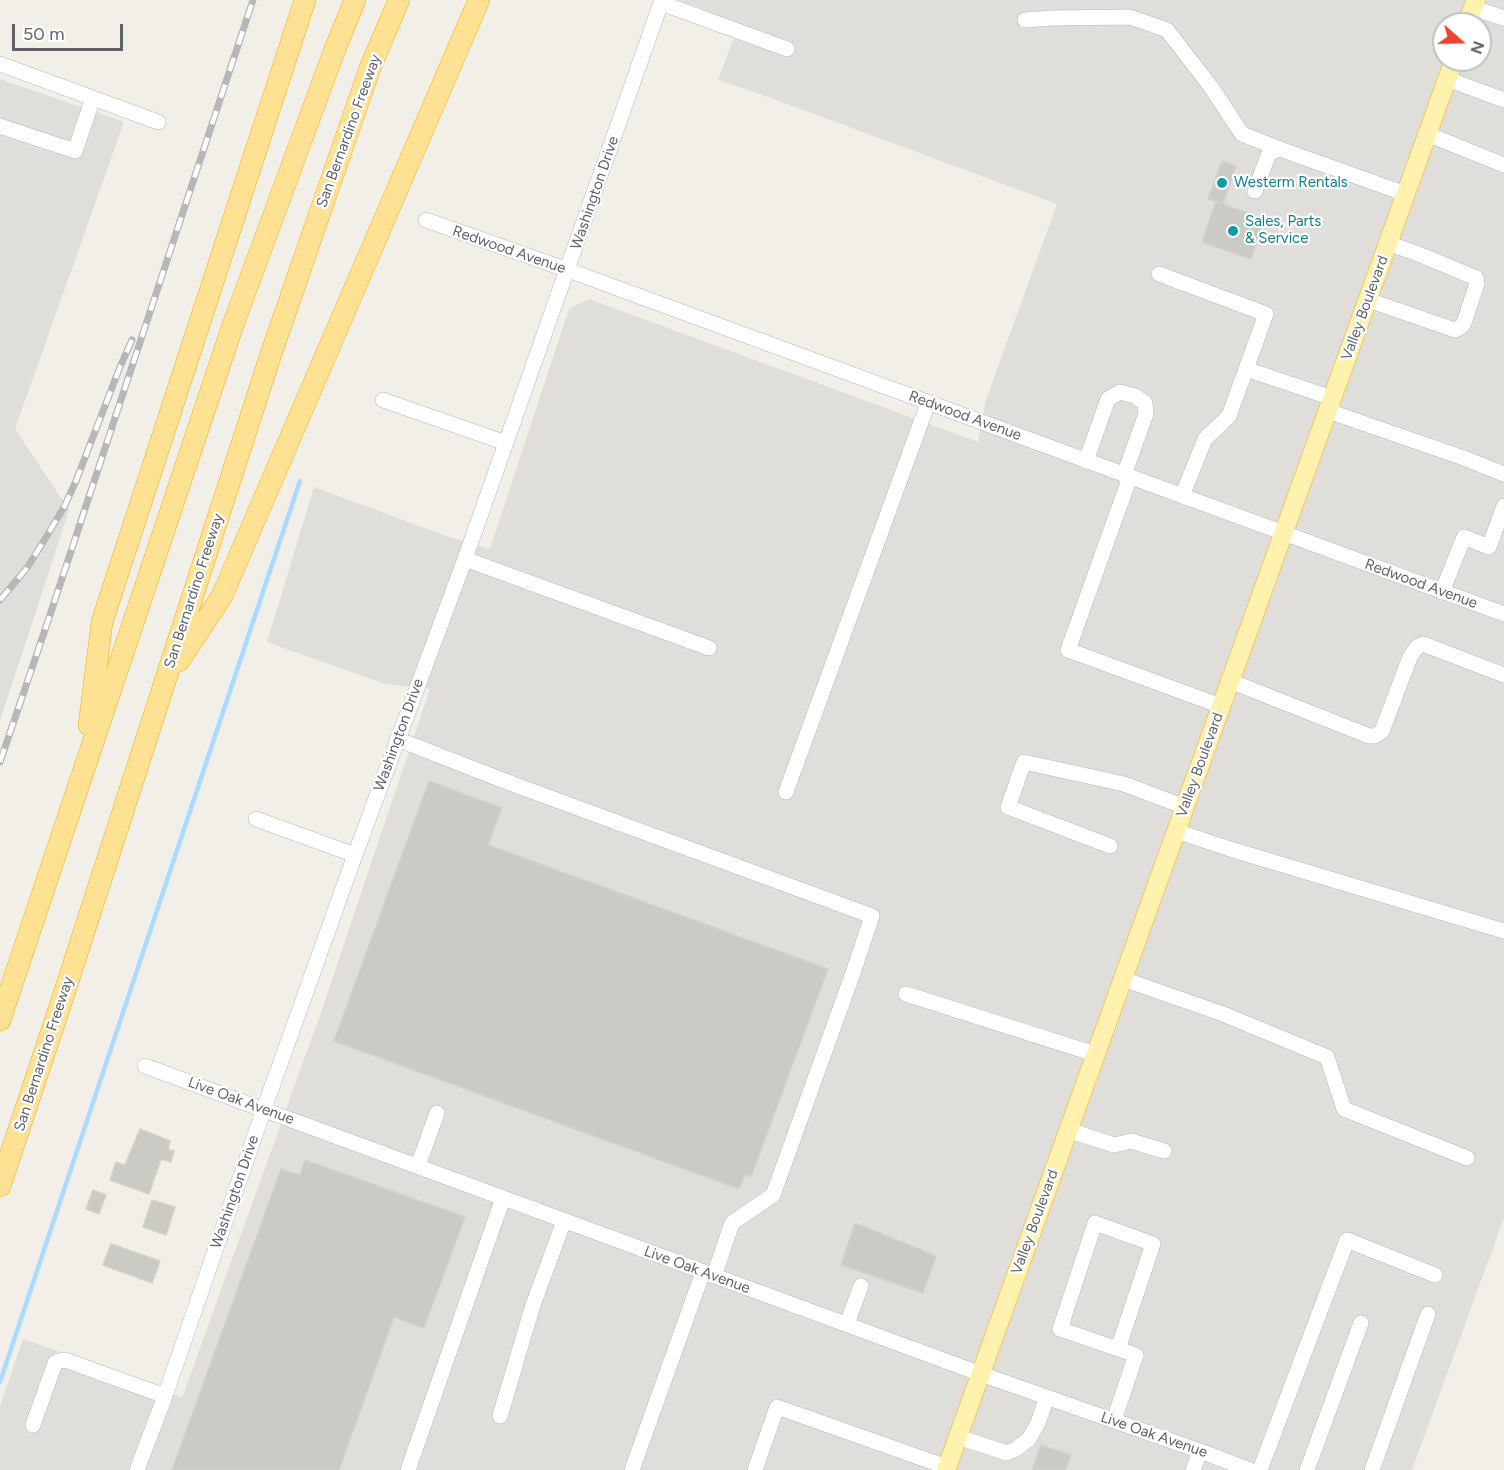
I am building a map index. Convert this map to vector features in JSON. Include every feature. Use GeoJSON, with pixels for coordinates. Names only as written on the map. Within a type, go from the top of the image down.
{"type":"FeatureCollection","features":[{"type":"Feature","properties":{"kind":"highway"},"geometry":{"type":"LineString","coordinates":[[84,771],[102,622],[305,0]]}},
{"type":"Feature","properties":{"kind":"highway"},"geometry":{"type":"LineString","coordinates":[[0,1020],[233,325],[355,0]]}},
{"type":"Feature","properties":{"kind":"highway","name":"San Bernardino Freeway"},"geometry":{"type":"LineString","coordinates":[[0,1186],[279,332],[370,68],[399,0]]}},
{"type":"Feature","properties":{"kind":"highway"},"geometry":{"type":"LineString","coordinates":[[164,684],[222,596],[478,0]]}},
{"type":"Feature","properties":{"kind":"main road","name":"Valley Boulevard"},"geometry":{"type":"LineString","coordinates":[[947,1469],[1450,72]]}},
{"type":"Feature","properties":{"kind":"street"},"geometry":{"type":"LineString","coordinates":[[661,2],[787,49]]}},
{"type":"Feature","properties":{"kind":"street","name":"Washington Drive"},"geometry":{"type":"LineString","coordinates":[[137,1470],[355,855],[465,559],[661,2]]}},
{"type":"Feature","properties":{"kind":"street"},"geometry":{"type":"LineString","coordinates":[[1472,11],[1504,18]]}},
{"type":"Feature","properties":{"kind":"street"},"geometry":{"type":"LineString","coordinates":[[1025,20],[1131,17],[1167,30],[1211,87],[1242,134],[1406,194]]}},
{"type":"Feature","properties":{"kind":"street"},"geometry":{"type":"LineString","coordinates":[[0,64],[158,122]]}},
{"type":"Feature","properties":{"kind":"street"},"geometry":{"type":"LineString","coordinates":[[1447,79],[1504,100]]}},
{"type":"Feature","properties":{"kind":"street"},"geometry":{"type":"LineString","coordinates":[[0,126],[75,151],[93,99]]}},
{"type":"Feature","properties":{"kind":"street"},"geometry":{"type":"LineString","coordinates":[[1427,134],[1504,165]]}},
{"type":"Feature","properties":{"kind":"street"},"geometry":{"type":"LineString","coordinates":[[1255,191],[1269,153],[1280,149]]}},
{"type":"Feature","properties":{"kind":"street","name":"Redwood Avenue"},"geometry":{"type":"LineString","coordinates":[[426,220],[1504,614]]}},
{"type":"Feature","properties":{"kind":"street"},"geometry":{"type":"LineString","coordinates":[[1368,300],[1455,330],[1464,322],[1477,283],[1476,278],[1388,243]]}},
{"type":"Feature","properties":{"kind":"street"},"geometry":{"type":"LineString","coordinates":[[1159,274],[1266,314],[1229,416],[1205,439],[1182,496]]}},
{"type":"Feature","properties":{"kind":"street"},"geometry":{"type":"LineString","coordinates":[[1246,369],[1330,404],[1375,427],[1504,474]]}},
{"type":"Feature","properties":{"kind":"street"},"geometry":{"type":"LineString","coordinates":[[1086,461],[1108,399],[1120,392],[1135,396],[1145,403],[1146,414],[1127,476],[1068,650],[1221,706]]}},
{"type":"Feature","properties":{"kind":"street"},"geometry":{"type":"LineString","coordinates":[[383,400],[506,443]]}},
{"type":"Feature","properties":{"kind":"street"},"geometry":{"type":"LineString","coordinates":[[786,792],[928,403]]}},
{"type":"Feature","properties":{"kind":"street"},"geometry":{"type":"LineString","coordinates":[[1442,592],[1464,537],[1488,547],[1504,506]]}},
{"type":"Feature","properties":{"kind":"street"},"geometry":{"type":"LineString","coordinates":[[465,559],[709,648]]}},
{"type":"Feature","properties":{"kind":"street"},"geometry":{"type":"LineString","coordinates":[[1230,681],[1369,736],[1375,736],[1382,731],[1410,657],[1417,647],[1424,644],[1504,675]]}},
{"type":"Feature","properties":{"kind":"street"},"geometry":{"type":"LineString","coordinates":[[397,739],[872,916],[773,1195],[732,1223],[709,1274],[632,1470]]}},
{"type":"Feature","properties":{"kind":"street"},"geometry":{"type":"LineString","coordinates":[[1110,846],[1008,807],[1024,762],[1124,784],[1185,807]]}},
{"type":"Feature","properties":{"kind":"street"},"geometry":{"type":"LineString","coordinates":[[256,819],[355,855]]}},
{"type":"Feature","properties":{"kind":"street"},"geometry":{"type":"LineString","coordinates":[[1176,831],[1504,931]]}},
{"type":"Feature","properties":{"kind":"street"},"geometry":{"type":"LineString","coordinates":[[1123,979],[1223,1014],[1327,1057],[1344,1108],[1467,1158]]}},
{"type":"Feature","properties":{"kind":"street"},"geometry":{"type":"LineString","coordinates":[[906,994],[1095,1054]]}},
{"type":"Feature","properties":{"kind":"street","name":"Live Oak Avenue"},"geometry":{"type":"LineString","coordinates":[[145,1066],[981,1374],[1250,1470]]}},
{"type":"Feature","properties":{"kind":"street"},"geometry":{"type":"LineString","coordinates":[[418,1166],[437,1113]]}},
{"type":"Feature","properties":{"kind":"street"},"geometry":{"type":"LineString","coordinates":[[1068,1130],[1114,1145],[1131,1141],[1164,1151]]}},
{"type":"Feature","properties":{"kind":"street"},"geometry":{"type":"LineString","coordinates":[[408,1470],[503,1198]]}},
{"type":"Feature","properties":{"kind":"street"},"geometry":{"type":"LineString","coordinates":[[500,1416],[533,1305],[564,1221]]}},
{"type":"Feature","properties":{"kind":"street"},"geometry":{"type":"LineString","coordinates":[[1114,1420],[1136,1355],[1118,1349],[1060,1329],[1095,1223],[1154,1244],[1118,1349]]}},
{"type":"Feature","properties":{"kind":"street"},"geometry":{"type":"LineString","coordinates":[[1260,1470],[1347,1240],[1435,1275]]}},
{"type":"Feature","properties":{"kind":"street"},"geometry":{"type":"LineString","coordinates":[[847,1324],[861,1286]]}},
{"type":"Feature","properties":{"kind":"street"},"geometry":{"type":"LineString","coordinates":[[1372,1470],[1428,1314]]}},
{"type":"Feature","properties":{"kind":"street"},"geometry":{"type":"LineString","coordinates":[[1307,1470],[1361,1323]]}},
{"type":"Feature","properties":{"kind":"street"},"geometry":{"type":"LineString","coordinates":[[33,1425],[55,1364],[59,1361],[65,1360],[165,1396]]}},
{"type":"Feature","properties":{"kind":"street"},"geometry":{"type":"LineString","coordinates":[[958,1437],[1007,1454],[1029,1439],[1038,1424],[1047,1397]]}},
{"type":"Feature","properties":{"kind":"street"},"geometry":{"type":"LineString","coordinates":[[755,1470],[777,1407],[947,1469]]}},
{"type":"Feature","properties":{"kind":"street"},"geometry":{"type":"LineString","coordinates":[[1193,1470],[1200,1451]]}},
{"type":"Feature","properties":{"kind":"shaded area"},"geometry":{"type":"Polygon","coordinates":[[[678,0],[1504,0],[1504,1218],[1412,1470],[0,1470],[0,1406],[23,1339],[140,1380],[182,1398],[319,1018],[430,689],[385,684],[267,642],[314,487],[449,537],[490,549],[569,309],[589,299],[978,442],[986,400],[1057,204],[718,80],[739,24],[678,0]]]}},
{"type":"Feature","properties":{"kind":"shaded area"},"geometry":{"type":"Polygon","coordinates":[[[0,79],[124,122],[15,429],[69,510],[0,721],[0,79]]]}},
{"type":"Feature","properties":{"kind":"building","name":"Westerm Rentals"},"geometry":{"type":"Polygon","coordinates":[[[1222,161],[1236,166],[1223,204],[1208,199],[1222,161]]]}},
{"type":"Feature","properties":{"kind":"building","name":"Sales, Parts & Service"},"geometry":{"type":"Polygon","coordinates":[[[1216,201],[1265,220],[1251,259],[1202,242],[1216,201]]]}},
{"type":"Feature","properties":{"kind":"building"},"geometry":{"type":"Polygon","coordinates":[[[429,781],[502,808],[488,845],[828,969],[751,1177],[745,1174],[739,1189],[334,1041],[429,781]]]}},
{"type":"Feature","properties":{"kind":"building"},"geometry":{"type":"Polygon","coordinates":[[[140,1129],[170,1141],[168,1149],[174,1151],[171,1162],[161,1159],[149,1194],[110,1180],[116,1162],[125,1165],[140,1129]]]}},
{"type":"Feature","properties":{"kind":"building"},"geometry":{"type":"Polygon","coordinates":[[[305,1160],[465,1217],[424,1328],[394,1317],[339,1470],[172,1470],[281,1169],[300,1175],[305,1160]]]}},
{"type":"Feature","properties":{"kind":"building"},"geometry":{"type":"Polygon","coordinates":[[[93,1190],[106,1195],[99,1214],[86,1209],[93,1190]]]}},
{"type":"Feature","properties":{"kind":"building"},"geometry":{"type":"Polygon","coordinates":[[[152,1200],[175,1207],[166,1235],[143,1227],[152,1200]]]}},
{"type":"Feature","properties":{"kind":"building"},"geometry":{"type":"Polygon","coordinates":[[[855,1223],[936,1256],[923,1293],[841,1265],[855,1223]]]}},
{"type":"Feature","properties":{"kind":"building"},"geometry":{"type":"Polygon","coordinates":[[[111,1244],[160,1261],[152,1283],[103,1265],[111,1244]]]}},
{"type":"Feature","properties":{"kind":"building"},"geometry":{"type":"Polygon","coordinates":[[[1041,1445],[1071,1455],[1065,1470],[1032,1470],[1041,1445]]]}},
{"type":"Feature","properties":{"kind":"waterway"},"geometry":{"type":"LineString","coordinates":[[0,1382],[300,481]]}},
{"type":"Feature","properties":{"kind":"railway"},"geometry":{"type":"LineString","coordinates":[[0,762],[253,0]]}},
{"type":"Feature","properties":{"kind":"railway"},"geometry":{"type":"LineString","coordinates":[[0,600],[27,568],[64,507],[132,340]]}},
{"type":"Feature","properties":{"kind":"place","name":"Westerm Rentals"},"geometry":{"type":"Point","coordinates":[1222,183]}},
{"type":"Feature","properties":{"kind":"place","name":"Sales, Parts & Service"},"geometry":{"type":"Point","coordinates":[1233,231]}}]}
